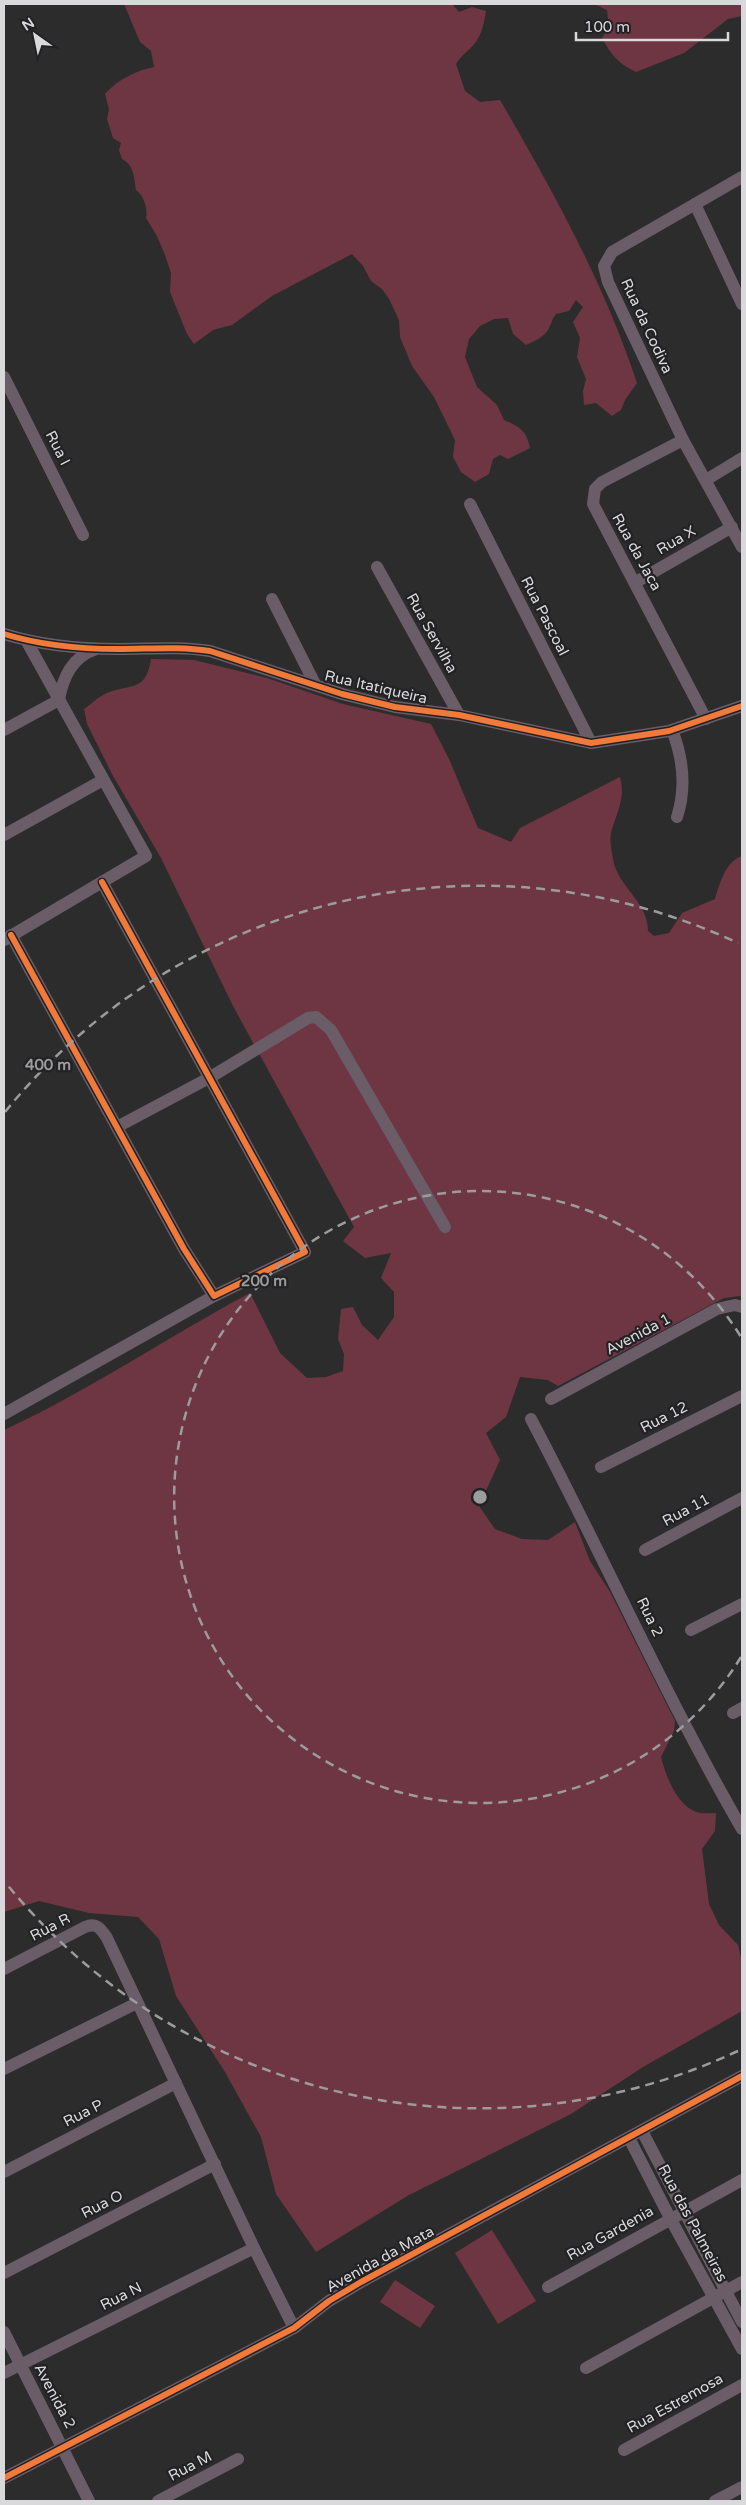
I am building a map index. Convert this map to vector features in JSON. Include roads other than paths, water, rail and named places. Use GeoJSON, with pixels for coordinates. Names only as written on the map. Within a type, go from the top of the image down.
{"type":"FeatureCollection","features":[{"type":"Feature","properties":{"kind":"street","name":"Rua da Codiva"},"geometry":{"type":"LineString","coordinates":[[742,177],[612,252],[604,266],[608,282],[683,440],[742,546]]}},
{"type":"Feature","properties":{"kind":"street"},"geometry":{"type":"LineString","coordinates":[[695,204],[742,304]]}},
{"type":"Feature","properties":{"kind":"street","name":"Rua I"},"geometry":{"type":"LineString","coordinates":[[4,377],[83,535]]}},
{"type":"Feature","properties":{"kind":"street","name":"Rua da Jaca"},"geometry":{"type":"LineString","coordinates":[[683,440],[602,482],[595,489],[593,504],[636,582],[706,719]]}},
{"type":"Feature","properties":{"kind":"street"},"geometry":{"type":"LineString","coordinates":[[706,480],[742,458]]}},
{"type":"Feature","properties":{"kind":"street","name":"Rua Pascoal"},"geometry":{"type":"LineString","coordinates":[[470,504],[591,743]]}},
{"type":"Feature","properties":{"kind":"street","name":"Rua X"},"geometry":{"type":"LineString","coordinates":[[636,582],[732,527]]}},
{"type":"Feature","properties":{"kind":"street","name":"Rua Servilha"},"geometry":{"type":"LineString","coordinates":[[377,567],[458,715]]}},
{"type":"Feature","properties":{"kind":"street"},"geometry":{"type":"LineString","coordinates":[[272,599],[314,684]]}},
{"type":"Feature","properties":{"kind":"street","name":"Rua Itatiqueira"},"geometry":{"type":"LineString","coordinates":[[4,634],[26,640],[115,649],[190,648],[210,651],[395,707],[458,715],[591,743],[672,730],[742,706]]}},
{"type":"Feature","properties":{"kind":"street"},"geometry":{"type":"LineString","coordinates":[[26,640],[146,856],[7,937],[117,1127],[184,1249],[214,1296]]}},
{"type":"Feature","properties":{"kind":"street"},"geometry":{"type":"LineString","coordinates":[[59,700],[62,685],[75,661],[84,653],[99,648],[115,649]]}},
{"type":"Feature","properties":{"kind":"street"},"geometry":{"type":"LineString","coordinates":[[4,730],[59,700]]}},
{"type":"Feature","properties":{"kind":"street"},"geometry":{"type":"LineString","coordinates":[[672,730],[678,746],[682,775],[683,799],[677,817]]}},
{"type":"Feature","properties":{"kind":"street"},"geometry":{"type":"LineString","coordinates":[[4,835],[103,780]]}},
{"type":"Feature","properties":{"kind":"street"},"geometry":{"type":"LineString","coordinates":[[4,1414],[214,1296],[305,1252],[102,882]]}},
{"type":"Feature","properties":{"kind":"street"},"geometry":{"type":"LineString","coordinates":[[117,1127],[209,1078],[308,1018],[316,1017],[322,1020],[339,1043],[445,1227]]}},
{"type":"Feature","properties":{"kind":"street","name":"Avenida 1"},"geometry":{"type":"LineString","coordinates":[[551,1399],[717,1309],[735,1305],[742,1307]]}},
{"type":"Feature","properties":{"kind":"street","name":"Rua 12"},"geometry":{"type":"LineString","coordinates":[[601,1468],[742,1396]]}},
{"type":"Feature","properties":{"kind":"street","name":"Rua 2"},"geometry":{"type":"LineString","coordinates":[[531,1419],[580,1512],[705,1764],[742,1829]]}},
{"type":"Feature","properties":{"kind":"street","name":"Rua 11"},"geometry":{"type":"LineString","coordinates":[[645,1550],[742,1498]]}},
{"type":"Feature","properties":{"kind":"street"},"geometry":{"type":"LineString","coordinates":[[691,1630],[742,1604]]}},
{"type":"Feature","properties":{"kind":"street","name":"Rua R"},"geometry":{"type":"LineString","coordinates":[[4,1969],[90,1925],[100,1927],[137,2003]]}},
{"type":"Feature","properties":{"kind":"street"},"geometry":{"type":"LineString","coordinates":[[4,2069],[137,2003],[294,2328]]}},
{"type":"Feature","properties":{"kind":"street","name":"Avenida da Mata"},"geometry":{"type":"LineString","coordinates":[[4,2478],[294,2328],[329,2301],[362,2282],[742,2076]]}},
{"type":"Feature","properties":{"kind":"street","name":"Rua P"},"geometry":{"type":"LineString","coordinates":[[4,2172],[176,2083]]}},
{"type":"Feature","properties":{"kind":"street","name":"Rua das Palmeiras"},"geometry":{"type":"LineString","coordinates":[[642,2131],[685,2211],[742,2349]]}},
{"type":"Feature","properties":{"kind":"street","name":"Rua das Palmeiras"},"geometry":{"type":"LineString","coordinates":[[630,2138],[670,2218],[720,2294],[742,2322]]}},
{"type":"Feature","properties":{"kind":"street","name":"Rua O"},"geometry":{"type":"LineString","coordinates":[[4,2273],[214,2164]]}},
{"type":"Feature","properties":{"kind":"street","name":"Rua Gardenia"},"geometry":{"type":"LineString","coordinates":[[548,2287],[742,2180]]}},
{"type":"Feature","properties":{"kind":"street","name":"Rua N"},"geometry":{"type":"LineString","coordinates":[[4,2373],[254,2248]]}},
{"type":"Feature","properties":{"kind":"street"},"geometry":{"type":"LineString","coordinates":[[586,2368],[742,2282]]}},
{"type":"Feature","properties":{"kind":"street","name":"Avenida 2"},"geometry":{"type":"LineString","coordinates":[[4,2332],[89,2501]]}},
{"type":"Feature","properties":{"kind":"street","name":"Rua Estremosa"},"geometry":{"type":"LineString","coordinates":[[624,2450],[742,2385]]}},
{"type":"Feature","properties":{"kind":"street","name":"Rua M"},"geometry":{"type":"LineString","coordinates":[[158,2501],[238,2459]]}},
{"type":"Feature","properties":{"kind":"street"},"geometry":{"type":"LineString","coordinates":[[715,2501],[742,2487]]}}]}
